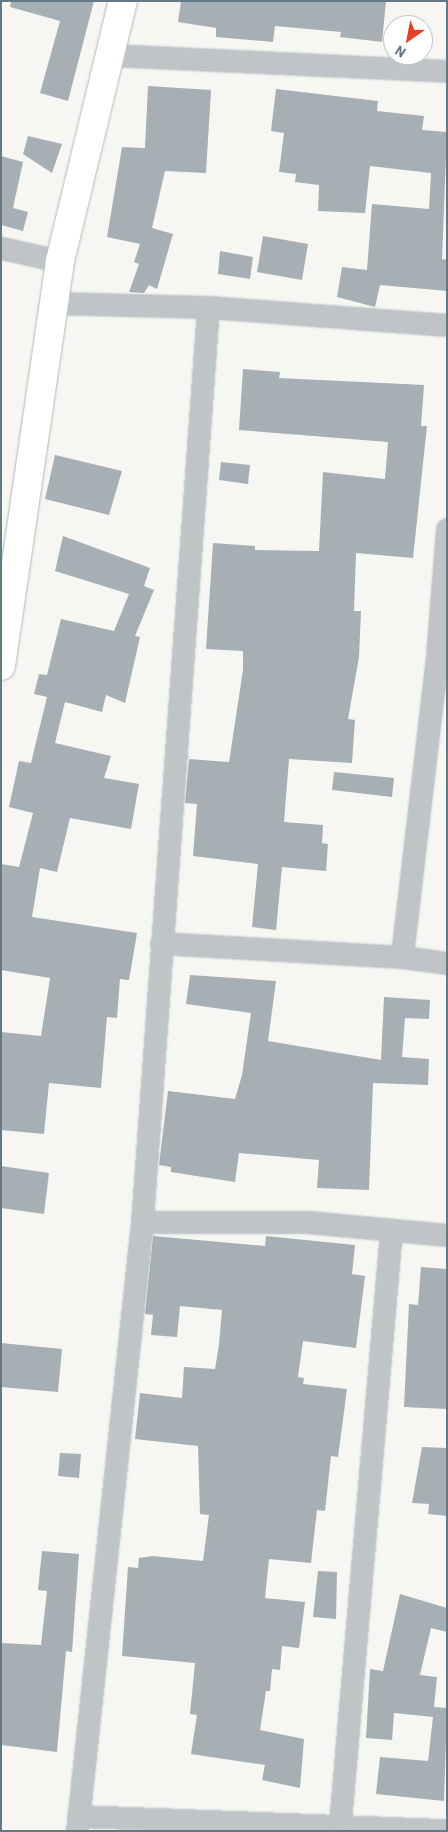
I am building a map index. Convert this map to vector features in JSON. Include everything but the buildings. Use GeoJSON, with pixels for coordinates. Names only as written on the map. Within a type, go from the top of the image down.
{"type":"FeatureCollection","features":[{"type":"Feature","properties":{"kind":"street"},"geometry":{"type":"LineString","coordinates":[[1,666],[60,261],[123,1]]}},
{"type":"Feature","properties":{"kind":"street"},"geometry":{"type":"LineString","coordinates":[[110,55],[447,71]]}},
{"type":"Feature","properties":{"kind":"street"},"geometry":{"type":"LineString","coordinates":[[1,248],[60,261]]}},
{"type":"Feature","properties":{"kind":"street"},"geometry":{"type":"LineString","coordinates":[[54,303],[208,307],[447,325]]}},
{"type":"Feature","properties":{"kind":"street"},"geometry":{"type":"LineString","coordinates":[[208,307],[142,1222],[78,1823],[340,1823],[447,1830]]}},
{"type":"Feature","properties":{"kind":"street"},"geometry":{"type":"LineString","coordinates":[[402,957],[437,657],[447,529]]}},
{"type":"Feature","properties":{"kind":"street"},"geometry":{"type":"LineString","coordinates":[[161,942],[402,957],[447,963]]}},
{"type":"Feature","properties":{"kind":"street"},"geometry":{"type":"LineString","coordinates":[[142,1222],[308,1222],[447,1235]]}},
{"type":"Feature","properties":{"kind":"street"},"geometry":{"type":"LineString","coordinates":[[340,1823],[391,1230]]}}]}
